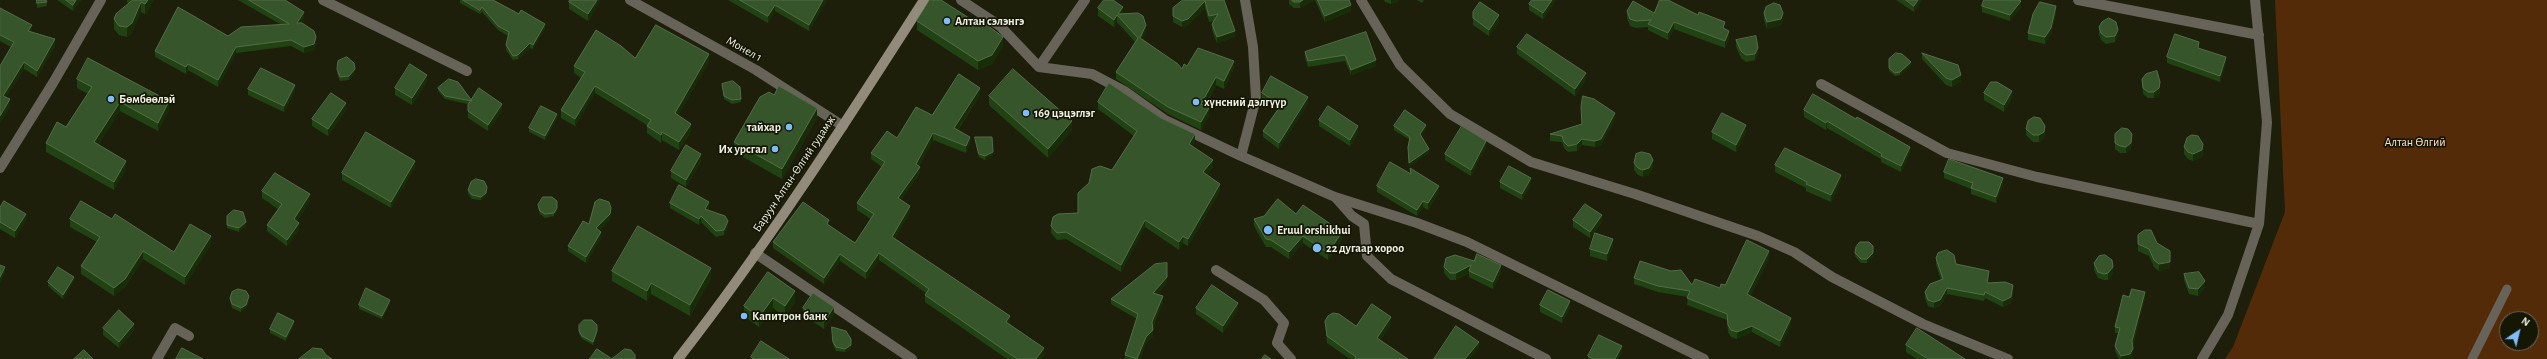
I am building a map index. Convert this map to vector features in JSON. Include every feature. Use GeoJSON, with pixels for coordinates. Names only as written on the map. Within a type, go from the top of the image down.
{"type":"FeatureCollection","features":[{"type":"Feature","properties":{"kind":"main road","name":"Баруун Алтан-Өлгий гудамж"},"geometry":{"type":"LineString","coordinates":[[678,359],[719,306],[756,253],[843,126],[924,0]]}},
{"type":"Feature","properties":{"kind":"street"},"geometry":{"type":"LineString","coordinates":[[0,168],[54,83],[101,0]]}},
{"type":"Feature","properties":{"kind":"street"},"geometry":{"type":"LineString","coordinates":[[323,0],[467,71]]}},
{"type":"Feature","properties":{"kind":"street","name":"Монел 1"},"geometry":{"type":"LineString","coordinates":[[630,0],[756,70],[843,126]]}},
{"type":"Feature","properties":{"kind":"street"},"geometry":{"type":"LineString","coordinates":[[961,0],[1000,26],[1039,67],[1092,74],[1126,92],[1166,120],[1241,156],[1335,198],[1417,223],[1467,242],[1704,359]]}},
{"type":"Feature","properties":{"kind":"street"},"geometry":{"type":"LineString","coordinates":[[1039,67],[1085,0]]}},
{"type":"Feature","properties":{"kind":"street"},"geometry":{"type":"LineString","coordinates":[[1241,156],[1256,98],[1253,46],[1245,0]]}},
{"type":"Feature","properties":{"kind":"street"},"geometry":{"type":"LineString","coordinates":[[1361,0],[1400,65],[1450,114],[1531,162],[1635,194],[1758,236],[1794,252],[1832,277],[1923,324],[2008,359]]}},
{"type":"Feature","properties":{"kind":"street"},"geometry":{"type":"LineString","coordinates":[[2078,0],[2259,35]]}},
{"type":"Feature","properties":{"kind":"street"},"geometry":{"type":"LineString","coordinates":[[2202,359],[2228,315],[2259,224],[2267,122],[2256,0]]}},
{"type":"Feature","properties":{"kind":"street"},"geometry":{"type":"LineString","coordinates":[[1821,84],[1947,154],[2037,177],[2259,224]]}},
{"type":"Feature","properties":{"kind":"street"},"geometry":{"type":"LineString","coordinates":[[1335,198],[1352,216],[1364,224],[1367,256],[1391,279],[1546,359]]}},
{"type":"Feature","properties":{"kind":"street"},"geometry":{"type":"LineString","coordinates":[[756,253],[912,359]]}},
{"type":"Feature","properties":{"kind":"street"},"geometry":{"type":"LineString","coordinates":[[1216,270],[1264,300],[1284,323],[1276,343],[1291,359]]}},
{"type":"Feature","properties":{"kind":"street"},"geometry":{"type":"LineString","coordinates":[[157,359],[175,328],[189,336]]}},
{"type":"Feature","properties":{"kind":"lane"},"geometry":{"type":"LineString","coordinates":[[2472,359],[2507,289]]}},
{"type":"Feature","properties":{"kind":"green space","name":"Алтан Өлгий"},"geometry":{"type":"Polygon","coordinates":[[[2275,0],[2547,0],[2547,359],[2225,359],[2233,347],[2285,212],[2275,0]]]}},
{"type":"Feature","properties":{"kind":"building"},"geometry":{"type":"Polygon","coordinates":[[[37,0],[46,0],[47,2],[37,3],[37,0]]]}},
{"type":"Feature","properties":{"kind":"building"},"geometry":{"type":"Polygon","coordinates":[[[66,0],[76,0],[73,5],[66,0]]]}},
{"type":"Feature","properties":{"kind":"building"},"geometry":{"type":"Polygon","coordinates":[[[133,0],[148,0],[145,4],[141,2],[132,23],[127,27],[119,26],[114,19],[116,14],[133,0]]]}},
{"type":"Feature","properties":{"kind":"building"},"geometry":{"type":"Polygon","coordinates":[[[249,0],[285,0],[304,12],[297,23],[302,23],[314,31],[316,37],[314,44],[304,47],[291,40],[236,47],[218,80],[188,64],[186,67],[155,51],[178,7],[228,36],[241,27],[289,24],[249,0]]]}},
{"type":"Feature","properties":{"kind":"building"},"geometry":{"type":"Polygon","coordinates":[[[463,0],[493,0],[519,14],[521,10],[545,24],[533,45],[530,43],[518,55],[513,56],[506,45],[509,32],[498,26],[482,7],[480,10],[463,0]]]}},
{"type":"Feature","properties":{"kind":"building"},"geometry":{"type":"Polygon","coordinates":[[[570,0],[597,0],[588,14],[569,2],[570,0]]]}},
{"type":"Feature","properties":{"kind":"building"},"geometry":{"type":"Polygon","coordinates":[[[740,0],[823,0],[809,25],[775,5],[768,16],[740,0]]]}},
{"type":"Feature","properties":{"kind":"building"},"geometry":{"type":"Polygon","coordinates":[[[930,0],[941,0],[983,27],[986,24],[1003,37],[992,55],[978,61],[917,21],[930,0]]]}},
{"type":"Feature","properties":{"kind":"building"},"geometry":{"type":"Polygon","coordinates":[[[1104,0],[1113,0],[1123,7],[1118,14],[1138,13],[1143,16],[1146,25],[1140,38],[1178,64],[1182,69],[1184,64],[1187,66],[1198,48],[1234,61],[1224,81],[1216,77],[1201,104],[1209,108],[1201,122],[1168,107],[1116,72],[1138,38],[1117,15],[1114,20],[1098,8],[1104,0]]]}},
{"type":"Feature","properties":{"kind":"building"},"geometry":{"type":"Polygon","coordinates":[[[1183,0],[1224,0],[1235,31],[1217,37],[1212,24],[1218,14],[1209,16],[1205,1],[1188,19],[1182,21],[1173,16],[1173,8],[1183,0]]]}},
{"type":"Feature","properties":{"kind":"building"},"geometry":{"type":"Polygon","coordinates":[[[1292,0],[1303,0],[1300,2],[1294,2],[1292,0]]]}},
{"type":"Feature","properties":{"kind":"building"},"geometry":{"type":"Polygon","coordinates":[[[1318,0],[1349,0],[1351,5],[1325,16],[1318,0]]]}},
{"type":"Feature","properties":{"kind":"building"},"geometry":{"type":"Polygon","coordinates":[[[1532,0],[1552,0],[1543,13],[1529,4],[1532,0]]]}},
{"type":"Feature","properties":{"kind":"building"},"geometry":{"type":"Polygon","coordinates":[[[1660,0],[1668,0],[1698,15],[1699,12],[1725,22],[1723,28],[1729,31],[1725,41],[1674,22],[1668,33],[1648,24],[1651,20],[1636,21],[1630,19],[1627,11],[1633,1],[1654,13],[1660,0]]]}},
{"type":"Feature","properties":{"kind":"building"},"geometry":{"type":"Polygon","coordinates":[[[1906,0],[1918,0],[1914,6],[1906,0]]]}},
{"type":"Feature","properties":{"kind":"building"},"geometry":{"type":"Polygon","coordinates":[[[1984,0],[2021,1],[2010,15],[1982,6],[1984,0]]]}},
{"type":"Feature","properties":{"kind":"building"},"geometry":{"type":"Polygon","coordinates":[[[1480,2],[1499,15],[1489,30],[1473,18],[1473,12],[1480,2]]]}},
{"type":"Feature","properties":{"kind":"building"},"geometry":{"type":"Polygon","coordinates":[[[2040,2],[2056,6],[2051,28],[2045,37],[2028,33],[2033,14],[2040,2]]]}},
{"type":"Feature","properties":{"kind":"building"},"geometry":{"type":"Polygon","coordinates":[[[1774,3],[1780,5],[1783,13],[1781,19],[1767,22],[1764,13],[1766,7],[1774,3]]]}},
{"type":"Feature","properties":{"kind":"building"},"geometry":{"type":"Polygon","coordinates":[[[0,8],[32,25],[28,31],[55,39],[37,71],[24,62],[3,96],[10,99],[0,116],[0,66],[14,42],[0,35],[0,8]]]}},
{"type":"Feature","properties":{"kind":"building"},"geometry":{"type":"Polygon","coordinates":[[[2109,18],[2116,22],[2118,30],[2115,36],[2106,37],[2101,33],[2099,27],[2102,22],[2109,18]]]}},
{"type":"Feature","properties":{"kind":"building"},"geometry":{"type":"Polygon","coordinates":[[[656,25],[709,54],[675,113],[691,124],[679,142],[662,132],[661,135],[647,126],[651,120],[595,86],[575,119],[561,110],[585,72],[574,66],[596,30],[621,46],[635,58],[656,25]]]}},
{"type":"Feature","properties":{"kind":"building"},"geometry":{"type":"Polygon","coordinates":[[[1366,32],[1376,60],[1351,70],[1345,55],[1308,61],[1305,52],[1366,32]]]}},
{"type":"Feature","properties":{"kind":"building"},"geometry":{"type":"Polygon","coordinates":[[[1527,34],[1586,73],[1575,89],[1517,47],[1527,34]]]}},
{"type":"Feature","properties":{"kind":"building"},"geometry":{"type":"Polygon","coordinates":[[[2175,34],[2199,42],[2198,48],[2226,57],[2220,76],[2167,57],[2175,34]]]}},
{"type":"Feature","properties":{"kind":"building"},"geometry":{"type":"Polygon","coordinates":[[[1756,36],[1758,48],[1755,54],[1746,55],[1741,51],[1736,40],[1756,36]]]}},
{"type":"Feature","properties":{"kind":"building"},"geometry":{"type":"Polygon","coordinates":[[[1896,53],[1902,54],[1911,62],[1900,72],[1895,73],[1889,68],[1889,59],[1896,53]]]}},
{"type":"Feature","properties":{"kind":"building"},"geometry":{"type":"Polygon","coordinates":[[[1922,53],[1958,65],[1961,75],[1952,80],[1946,78],[1922,53]]]}},
{"type":"Feature","properties":{"kind":"building"},"geometry":{"type":"Polygon","coordinates":[[[347,57],[354,63],[355,69],[349,76],[340,77],[337,69],[338,61],[347,57]]]}},
{"type":"Feature","properties":{"kind":"building"},"geometry":{"type":"Polygon","coordinates":[[[88,58],[169,101],[158,123],[120,102],[94,142],[126,161],[114,182],[46,143],[57,122],[66,127],[92,87],[77,79],[88,58]]]}},
{"type":"Feature","properties":{"kind":"building"},"geometry":{"type":"Polygon","coordinates":[[[410,64],[427,75],[412,98],[395,88],[410,64]]]}},
{"type":"Feature","properties":{"kind":"building"},"geometry":{"type":"Polygon","coordinates":[[[261,68],[295,85],[284,106],[248,89],[261,68]]]}},
{"type":"Feature","properties":{"kind":"building","name":"169 цэцэглэг"},"geometry":{"type":"Polygon","coordinates":[[[1013,69],[1072,121],[1048,149],[989,96],[1013,69]]]}},
{"type":"Feature","properties":{"kind":"building"},"geometry":{"type":"Polygon","coordinates":[[[2157,71],[2160,82],[2159,88],[2154,92],[2148,92],[2143,88],[2142,79],[2146,74],[2157,71]]]}},
{"type":"Feature","properties":{"kind":"building"},"geometry":{"type":"Polygon","coordinates":[[[959,74],[980,88],[954,128],[970,137],[966,146],[933,133],[916,164],[920,167],[898,198],[910,206],[892,237],[1010,316],[1006,322],[1044,348],[1036,359],[1017,359],[925,295],[929,289],[879,253],[866,272],[840,254],[824,278],[773,242],[803,202],[829,220],[827,224],[855,243],[874,214],[857,203],[885,162],[871,153],[887,131],[897,138],[916,107],[932,115],[959,74]]]}},
{"type":"Feature","properties":{"kind":"building"},"geometry":{"type":"Polygon","coordinates":[[[1271,76],[1308,97],[1279,143],[1263,131],[1281,105],[1262,93],[1271,76]]]}},
{"type":"Feature","properties":{"kind":"building"},"geometry":{"type":"Polygon","coordinates":[[[449,79],[458,82],[472,101],[445,96],[438,88],[449,79]]]}},
{"type":"Feature","properties":{"kind":"building"},"geometry":{"type":"Polygon","coordinates":[[[733,81],[740,87],[741,99],[732,100],[724,96],[722,84],[733,81]]]}},
{"type":"Feature","properties":{"kind":"building"},"geometry":{"type":"Polygon","coordinates":[[[1991,82],[1997,82],[2012,91],[2004,105],[1984,93],[1991,82]]]}},
{"type":"Feature","properties":{"kind":"building"},"geometry":{"type":"Polygon","coordinates":[[[1109,83],[1161,118],[1195,134],[1189,144],[1213,160],[1203,172],[1220,184],[1188,239],[1183,236],[1179,242],[1145,220],[1121,265],[1066,232],[1057,233],[1051,226],[1053,217],[1058,214],[1078,213],[1078,193],[1089,183],[1092,169],[1100,166],[1112,170],[1137,131],[1098,102],[1109,83]]]}},
{"type":"Feature","properties":{"kind":"building"},"geometry":{"type":"Polygon","coordinates":[[[779,86],[817,108],[782,169],[734,142],[760,97],[769,92],[774,95],[779,86]]]}},
{"type":"Feature","properties":{"kind":"building"},"geometry":{"type":"Polygon","coordinates":[[[479,88],[502,104],[488,125],[468,111],[468,105],[479,88]]]}},
{"type":"Feature","properties":{"kind":"building"},"geometry":{"type":"Polygon","coordinates":[[[331,93],[346,103],[328,129],[312,119],[331,93]]]}},
{"type":"Feature","properties":{"kind":"building"},"geometry":{"type":"Polygon","coordinates":[[[1813,94],[1856,119],[1857,117],[1910,147],[1901,166],[1881,156],[1882,154],[1827,121],[1826,123],[1804,110],[1813,94]]]}},
{"type":"Feature","properties":{"kind":"building"},"geometry":{"type":"Polygon","coordinates":[[[1583,96],[1594,99],[1615,113],[1601,139],[1595,141],[1582,139],[1577,144],[1568,146],[1564,142],[1562,136],[1550,134],[1582,124],[1581,107],[1583,96]]]}},
{"type":"Feature","properties":{"kind":"building"},"geometry":{"type":"Polygon","coordinates":[[[541,106],[557,114],[545,136],[529,128],[541,106]]]}},
{"type":"Feature","properties":{"kind":"building"},"geometry":{"type":"Polygon","coordinates":[[[1328,106],[1358,126],[1350,140],[1319,120],[1328,106]]]}},
{"type":"Feature","properties":{"kind":"building"},"geometry":{"type":"Polygon","coordinates":[[[1405,110],[1426,125],[1420,134],[1429,149],[1409,163],[1408,147],[1410,137],[1394,126],[1405,110]]]}},
{"type":"Feature","properties":{"kind":"building"},"geometry":{"type":"Polygon","coordinates":[[[1722,113],[1746,125],[1736,145],[1712,132],[1722,113]]]}},
{"type":"Feature","properties":{"kind":"building"},"geometry":{"type":"Polygon","coordinates":[[[2034,117],[2040,118],[2045,126],[2044,132],[2039,135],[2033,135],[2026,129],[2028,121],[2034,117]]]}},
{"type":"Feature","properties":{"kind":"building"},"geometry":{"type":"Polygon","coordinates":[[[1462,126],[1486,141],[1471,170],[1445,154],[1462,126]]]}},
{"type":"Feature","properties":{"kind":"building"},"geometry":{"type":"Polygon","coordinates":[[[2122,128],[2128,129],[2132,134],[2131,143],[2126,147],[2115,143],[2115,134],[2122,128]]]}},
{"type":"Feature","properties":{"kind":"building"},"geometry":{"type":"Polygon","coordinates":[[[366,132],[415,161],[391,202],[342,173],[366,132]]]}},
{"type":"Feature","properties":{"kind":"building"},"geometry":{"type":"Polygon","coordinates":[[[2192,135],[2198,136],[2203,144],[2202,150],[2193,154],[2188,152],[2184,147],[2187,138],[2192,135]]]}},
{"type":"Feature","properties":{"kind":"building"},"geometry":{"type":"Polygon","coordinates":[[[975,137],[992,137],[993,152],[985,156],[979,154],[975,137]]]}},
{"type":"Feature","properties":{"kind":"building"},"geometry":{"type":"Polygon","coordinates":[[[686,145],[701,154],[686,180],[671,171],[686,145]]]}},
{"type":"Feature","properties":{"kind":"building"},"geometry":{"type":"Polygon","coordinates":[[[1785,148],[1841,175],[1831,195],[1806,184],[1807,182],[1775,165],[1785,148]]]}},
{"type":"Feature","properties":{"kind":"building"},"geometry":{"type":"Polygon","coordinates":[[[1642,152],[1650,154],[1653,160],[1649,168],[1643,170],[1638,168],[1634,163],[1636,154],[1642,152]]]}},
{"type":"Feature","properties":{"kind":"building"},"geometry":{"type":"Polygon","coordinates":[[[1949,159],[2003,178],[1996,197],[1971,188],[1973,183],[1944,172],[1949,159]]]}},
{"type":"Feature","properties":{"kind":"building"},"geometry":{"type":"Polygon","coordinates":[[[1390,162],[1411,174],[1410,168],[1439,186],[1428,203],[1423,201],[1417,210],[1377,186],[1390,162]]]}},
{"type":"Feature","properties":{"kind":"building"},"geometry":{"type":"Polygon","coordinates":[[[1509,166],[1531,178],[1522,194],[1500,182],[1509,166]]]}},
{"type":"Feature","properties":{"kind":"building"},"geometry":{"type":"Polygon","coordinates":[[[275,173],[310,194],[294,219],[299,223],[287,240],[267,225],[282,204],[262,191],[275,173]]]}},
{"type":"Feature","properties":{"kind":"building"},"geometry":{"type":"Polygon","coordinates":[[[476,179],[484,181],[487,187],[486,193],[481,197],[472,195],[468,190],[471,182],[476,179]]]}},
{"type":"Feature","properties":{"kind":"building"},"geometry":{"type":"Polygon","coordinates":[[[679,185],[709,202],[705,209],[725,216],[728,221],[724,230],[716,231],[701,216],[699,219],[670,203],[679,185]]]}},
{"type":"Feature","properties":{"kind":"building"},"geometry":{"type":"Polygon","coordinates":[[[543,197],[552,197],[557,201],[557,208],[554,213],[545,214],[540,211],[538,205],[543,197]]]}},
{"type":"Feature","properties":{"kind":"building"},"geometry":{"type":"Polygon","coordinates":[[[600,199],[609,202],[611,208],[610,214],[596,228],[601,232],[586,257],[568,246],[583,221],[589,224],[595,202],[600,199]]]}},
{"type":"Feature","properties":{"kind":"building"},"geometry":{"type":"Polygon","coordinates":[[[1278,199],[1296,214],[1303,205],[1342,232],[1328,253],[1303,236],[1289,252],[1271,240],[1266,239],[1254,219],[1264,216],[1278,199]]]}},
{"type":"Feature","properties":{"kind":"building"},"geometry":{"type":"Polygon","coordinates":[[[4,201],[26,214],[15,231],[0,222],[0,208],[4,201]]]}},
{"type":"Feature","properties":{"kind":"building"},"geometry":{"type":"Polygon","coordinates":[[[81,201],[112,219],[115,214],[174,252],[190,224],[211,236],[185,277],[143,251],[125,279],[114,288],[81,266],[100,237],[70,219],[81,201]]]}},
{"type":"Feature","properties":{"kind":"building"},"geometry":{"type":"Polygon","coordinates":[[[1585,204],[1602,215],[1590,232],[1573,220],[1585,204]]]}},
{"type":"Feature","properties":{"kind":"building"},"geometry":{"type":"Polygon","coordinates":[[[234,210],[243,212],[246,222],[239,228],[227,225],[227,216],[234,210]]]}},
{"type":"Feature","properties":{"kind":"building"},"geometry":{"type":"Polygon","coordinates":[[[638,226],[711,268],[690,305],[651,283],[647,291],[612,271],[638,226]]]}},
{"type":"Feature","properties":{"kind":"building"},"geometry":{"type":"Polygon","coordinates":[[[2145,230],[2151,230],[2157,243],[2170,251],[2170,262],[2159,264],[2154,260],[2149,249],[2138,244],[2138,235],[2145,230]]]}},
{"type":"Feature","properties":{"kind":"building"},"geometry":{"type":"Polygon","coordinates":[[[1595,233],[1613,239],[1607,254],[1590,249],[1595,233]]]}},
{"type":"Feature","properties":{"kind":"building"},"geometry":{"type":"Polygon","coordinates":[[[1747,240],[1769,251],[1747,294],[1791,318],[1780,341],[1752,326],[1737,332],[1731,330],[1728,325],[1727,314],[1687,298],[1690,291],[1658,286],[1634,278],[1640,261],[1671,271],[1681,270],[1692,285],[1695,279],[1720,288],[1721,284],[1725,285],[1747,240]]]}},
{"type":"Feature","properties":{"kind":"building"},"geometry":{"type":"Polygon","coordinates":[[[1860,242],[1869,242],[1873,246],[1873,253],[1867,259],[1861,259],[1855,253],[1856,247],[1860,242]]]}},
{"type":"Feature","properties":{"kind":"building"},"geometry":{"type":"Polygon","coordinates":[[[1947,250],[1954,255],[1956,264],[1989,271],[1987,283],[2005,282],[2013,285],[2011,297],[2003,301],[1985,292],[1984,295],[1947,288],[1940,300],[1934,302],[1928,300],[1925,292],[1930,284],[1943,279],[1936,258],[1938,253],[1947,250]]]}},
{"type":"Feature","properties":{"kind":"building"},"geometry":{"type":"Polygon","coordinates":[[[1477,254],[1501,265],[1493,282],[1469,271],[1471,265],[1456,273],[1450,273],[1444,267],[1446,258],[1455,255],[1474,261],[1477,254]]]}},
{"type":"Feature","properties":{"kind":"building"},"geometry":{"type":"Polygon","coordinates":[[[2105,255],[2112,260],[2113,267],[2108,273],[2104,274],[2098,272],[2094,263],[2099,256],[2105,255]]]}},
{"type":"Feature","properties":{"kind":"building"},"geometry":{"type":"Polygon","coordinates":[[[1167,263],[1167,277],[1153,293],[1163,296],[1152,322],[1153,330],[1146,337],[1137,359],[1125,355],[1138,314],[1111,299],[1155,264],[1167,263]]]}},
{"type":"Feature","properties":{"kind":"building"},"geometry":{"type":"Polygon","coordinates":[[[0,265],[5,267],[0,277],[0,265]]]}},
{"type":"Feature","properties":{"kind":"building"},"geometry":{"type":"Polygon","coordinates":[[[58,267],[74,277],[63,295],[48,282],[58,267]]]}},
{"type":"Feature","properties":{"kind":"building"},"geometry":{"type":"Polygon","coordinates":[[[768,272],[795,291],[785,306],[773,298],[759,317],[744,306],[768,272]]]}},
{"type":"Feature","properties":{"kind":"building"},"geometry":{"type":"Polygon","coordinates":[[[2199,272],[2205,281],[2198,289],[2189,288],[2184,274],[2199,272]]]}},
{"type":"Feature","properties":{"kind":"building"},"geometry":{"type":"Polygon","coordinates":[[[1212,285],[1238,303],[1223,326],[1196,308],[1212,285]]]}},
{"type":"Feature","properties":{"kind":"building"},"geometry":{"type":"Polygon","coordinates":[[[366,288],[390,300],[382,316],[359,305],[366,288]]]}},
{"type":"Feature","properties":{"kind":"building"},"geometry":{"type":"Polygon","coordinates":[[[238,289],[246,291],[249,296],[246,305],[241,308],[232,304],[230,298],[232,292],[238,289]]]}},
{"type":"Feature","properties":{"kind":"building"},"geometry":{"type":"Polygon","coordinates":[[[2132,289],[2145,292],[2132,341],[2133,349],[2130,354],[2121,356],[2115,346],[2120,328],[2115,327],[2123,295],[2129,297],[2132,289]]]}},
{"type":"Feature","properties":{"kind":"building"},"geometry":{"type":"Polygon","coordinates":[[[1548,290],[1570,301],[1562,317],[1540,305],[1548,290]]]}},
{"type":"Feature","properties":{"kind":"building"},"geometry":{"type":"Polygon","coordinates":[[[813,293],[834,307],[824,322],[803,308],[813,293]]]}},
{"type":"Feature","properties":{"kind":"building"},"geometry":{"type":"Polygon","coordinates":[[[1372,304],[1391,317],[1377,338],[1408,359],[1355,359],[1356,357],[1327,336],[1325,321],[1328,316],[1333,313],[1339,314],[1356,326],[1372,304]]]}},
{"type":"Feature","properties":{"kind":"building"},"geometry":{"type":"Polygon","coordinates":[[[119,310],[134,324],[119,342],[103,328],[119,310]]]}},
{"type":"Feature","properties":{"kind":"building"},"geometry":{"type":"Polygon","coordinates":[[[278,313],[294,321],[286,337],[270,329],[278,313]]]}},
{"type":"Feature","properties":{"kind":"building"},"geometry":{"type":"Polygon","coordinates":[[[584,320],[592,320],[597,325],[597,331],[593,342],[582,336],[579,331],[579,325],[584,320]]]}},
{"type":"Feature","properties":{"kind":"building"},"geometry":{"type":"Polygon","coordinates":[[[1456,326],[1479,342],[1465,359],[1434,359],[1456,326]]]}},
{"type":"Feature","properties":{"kind":"building"},"geometry":{"type":"Polygon","coordinates":[[[832,327],[846,331],[851,339],[851,345],[845,349],[836,347],[833,342],[832,327]]]}},
{"type":"Feature","properties":{"kind":"building"},"geometry":{"type":"Polygon","coordinates":[[[1917,328],[1965,359],[1928,359],[1906,345],[1917,328]]]}},
{"type":"Feature","properties":{"kind":"building"},"geometry":{"type":"Polygon","coordinates":[[[1599,335],[1622,346],[1615,359],[1593,359],[1588,356],[1599,335]]]}},
{"type":"Feature","properties":{"kind":"building"},"geometry":{"type":"Polygon","coordinates":[[[761,341],[789,359],[753,359],[751,357],[761,341]]]}},
{"type":"Feature","properties":{"kind":"building"},"geometry":{"type":"Polygon","coordinates":[[[182,348],[203,359],[176,359],[182,348]]]}},
{"type":"Feature","properties":{"kind":"building"},"geometry":{"type":"Polygon","coordinates":[[[313,348],[322,349],[326,355],[332,359],[299,359],[313,348]]]}},
{"type":"Feature","properties":{"kind":"building"},"geometry":{"type":"Polygon","coordinates":[[[597,349],[612,359],[590,359],[597,349]]]}},
{"type":"Feature","properties":{"kind":"building"},"geometry":{"type":"Polygon","coordinates":[[[625,349],[631,350],[635,355],[635,359],[612,359],[625,349]]]}},
{"type":"Feature","properties":{"kind":"building"},"geometry":{"type":"Polygon","coordinates":[[[84,350],[93,359],[74,359],[84,350]]]}},
{"type":"Feature","properties":{"kind":"building"},"geometry":{"type":"Polygon","coordinates":[[[1265,355],[1271,359],[1262,359],[1265,355]]]}},
{"type":"Feature","properties":{"kind":"place","name":"Алтан сэлэнгэ"},"geometry":{"type":"Point","coordinates":[947,21]}},
{"type":"Feature","properties":{"kind":"place","name":"Бөмбөөлэй"},"geometry":{"type":"Point","coordinates":[111,99]}},
{"type":"Feature","properties":{"kind":"place","name":"хүнсний дэлгүүр"},"geometry":{"type":"Point","coordinates":[1196,102]}},
{"type":"Feature","properties":{"kind":"place","name":"169 цэцэглэг"},"geometry":{"type":"Point","coordinates":[1026,113]}},
{"type":"Feature","properties":{"kind":"place","name":"тайхар"},"geometry":{"type":"Point","coordinates":[789,127]}},
{"type":"Feature","properties":{"kind":"place","name":"Их урсгал"},"geometry":{"type":"Point","coordinates":[775,149]}},
{"type":"Feature","properties":{"kind":"place","name":"Eruul orshikhui"},"geometry":{"type":"Point","coordinates":[1268,230]}},
{"type":"Feature","properties":{"kind":"place","name":"22 дугаар хороо"},"geometry":{"type":"Point","coordinates":[1317,248]}},
{"type":"Feature","properties":{"kind":"place","name":"Капитрон банк"},"geometry":{"type":"Point","coordinates":[744,316]}}]}
